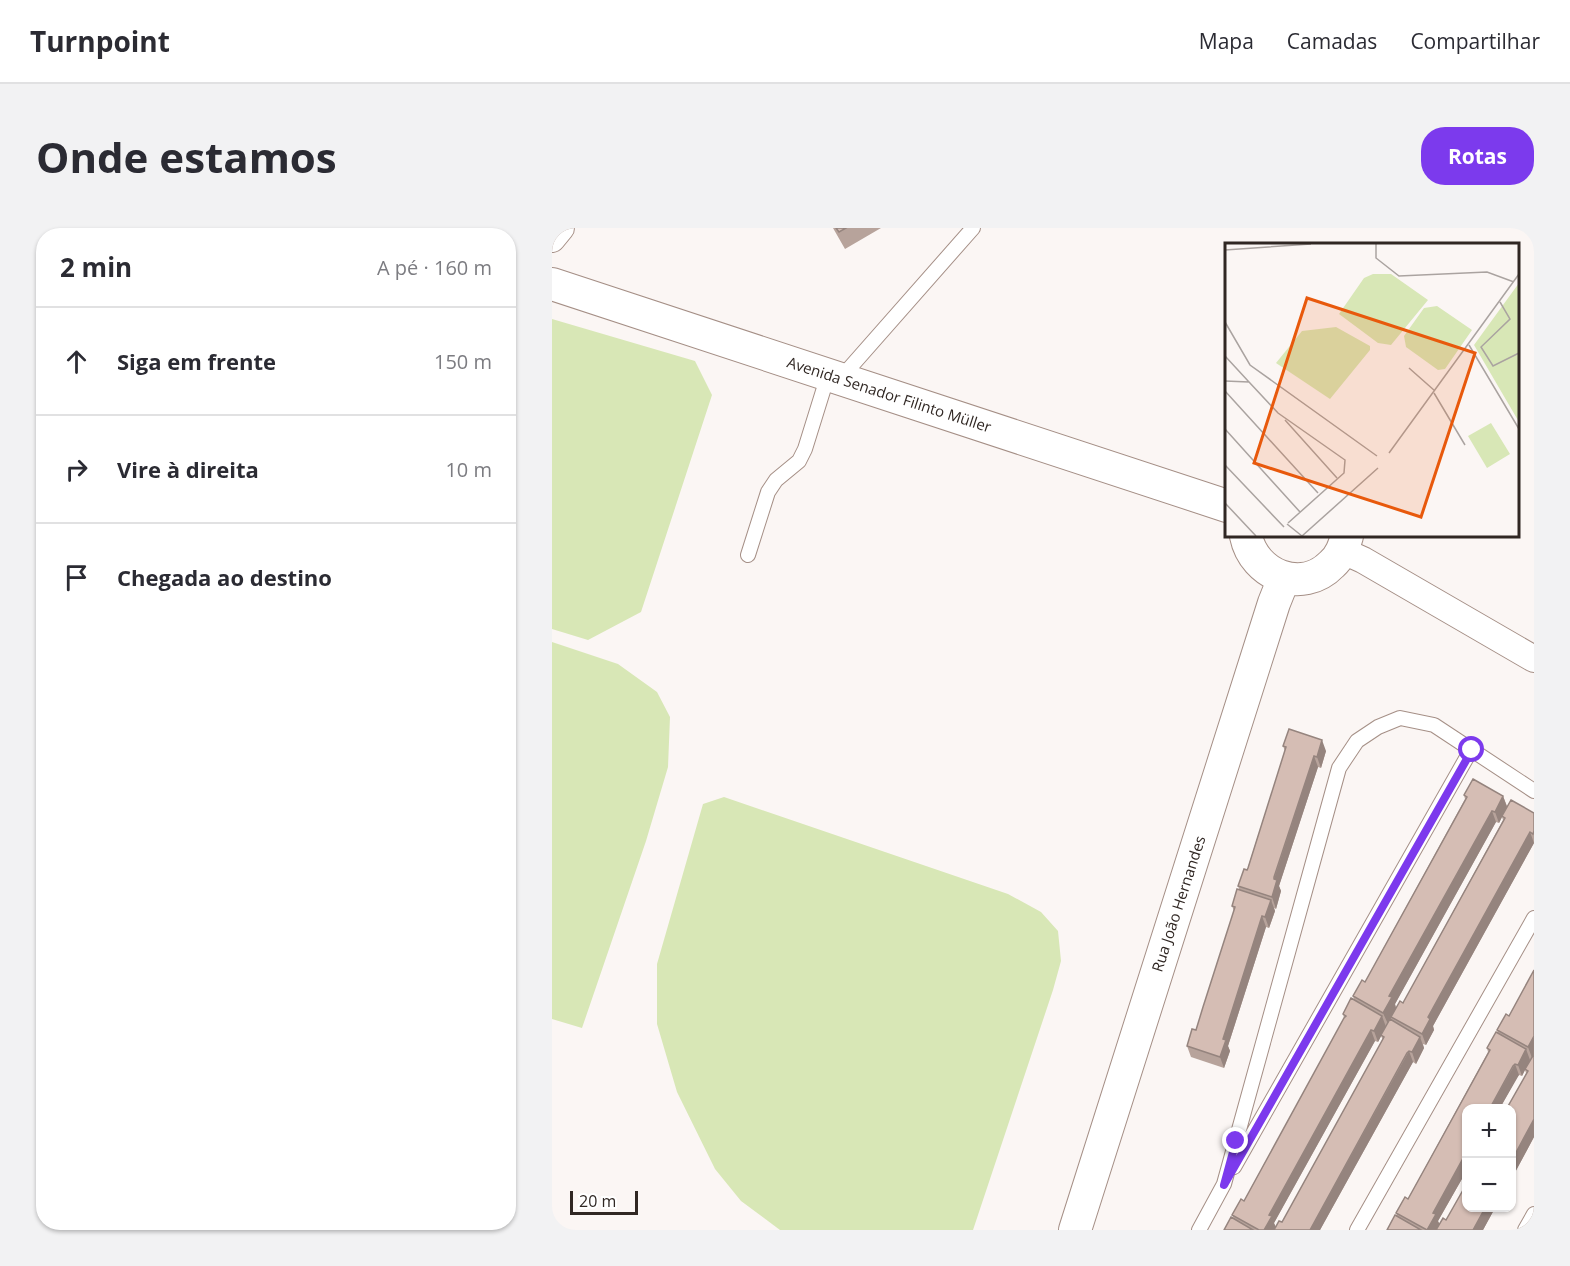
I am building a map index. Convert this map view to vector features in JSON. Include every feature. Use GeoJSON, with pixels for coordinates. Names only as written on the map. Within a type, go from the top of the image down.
{"type":"FeatureCollection","features":[{"type":"Feature","properties":{"kind":"street"},"geometry":{"type":"LineString","coordinates":[[552,238],[561,228]]}},
{"type":"Feature","properties":{"kind":"street","name":"Avenida Senador Filinto Müller"},"geometry":{"type":"LineString","coordinates":[[552,284],[1225,505]]}},
{"type":"Feature","properties":{"kind":"street"},"geometry":{"type":"LineString","coordinates":[[1246,537],[1248,546],[1256,560],[1268,571],[1284,578],[1301,579],[1318,575],[1332,565],[1345,543],[1363,560],[1534,659]]}},
{"type":"Feature","properties":{"kind":"street","name":"Rua João Hernandes"},"geometry":{"type":"LineString","coordinates":[[1075,1230],[1284,578]]}},
{"type":"Feature","properties":{"kind":"lane"},"geometry":{"type":"LineString","coordinates":[[748,555],[768,492],[776,480],[799,460],[834,377],[973,228]]}},
{"type":"Feature","properties":{"kind":"lane"},"geometry":{"type":"LineString","coordinates":[[1224,1185],[1339,768],[1357,741],[1378,727],[1400,718],[1434,725],[1534,791]]}},
{"type":"Feature","properties":{"kind":"lane"},"geometry":{"type":"LineString","coordinates":[[1198,1230],[1472,750]]}},
{"type":"Feature","properties":{"kind":"lane"},"geometry":{"type":"LineString","coordinates":[[1357,1230],[1534,918]]}},
{"type":"Feature","properties":{"kind":"lane"},"geometry":{"type":"LineString","coordinates":[[1525,1230],[1534,1214]]}},
{"type":"Feature","properties":{"kind":"green space"},"geometry":{"type":"Polygon","coordinates":[[[552,319],[695,361],[712,395],[641,612],[588,640],[552,629],[552,319]]]}},
{"type":"Feature","properties":{"kind":"green space"},"geometry":{"type":"Polygon","coordinates":[[[552,642],[618,664],[657,692],[670,717],[668,767],[646,841],[582,1028],[552,1019],[552,642]]]}},
{"type":"Feature","properties":{"kind":"green space"},"geometry":{"type":"Polygon","coordinates":[[[724,797],[1008,894],[1041,912],[1058,931],[1061,961],[1053,990],[973,1230],[780,1230],[741,1201],[715,1169],[677,1092],[657,1024],[657,964],[703,804],[724,797]]]}},
{"type":"Feature","properties":{"kind":"building"},"geometry":{"type":"Polygon","coordinates":[[[1289,729],[1322,740],[1317,757],[1314,756],[1274,877],[1277,880],[1272,897],[1238,886],[1244,869],[1248,868],[1286,747],[1283,746],[1289,729]]]}},
{"type":"Feature","properties":{"kind":"building"},"geometry":{"type":"Polygon","coordinates":[[[1473,779],[1503,796],[1495,812],[1492,811],[1389,996],[1392,997],[1383,1013],[1353,996],[1362,980],[1365,982],[1467,797],[1464,795],[1473,779]]]}},
{"type":"Feature","properties":{"kind":"building"},"geometry":{"type":"Polygon","coordinates":[[[1511,800],[1534,813],[1533,834],[1530,832],[1428,1017],[1430,1019],[1422,1034],[1391,1017],[1400,1001],[1403,1003],[1505,818],[1502,816],[1511,800]]]}},
{"type":"Feature","properties":{"kind":"building"},"geometry":{"type":"Polygon","coordinates":[[[1237,889],[1271,900],[1265,917],[1262,916],[1223,1039],[1226,1040],[1220,1057],[1187,1046],[1192,1029],[1196,1030],[1235,907],[1232,906],[1237,889]]]}},
{"type":"Feature","properties":{"kind":"building"},"geometry":{"type":"Polygon","coordinates":[[[1534,970],[1534,1036],[1528,1047],[1497,1030],[1506,1014],[1509,1016],[1534,970]]]}},
{"type":"Feature","properties":{"kind":"building"},"geometry":{"type":"Polygon","coordinates":[[[1351,998],[1382,1016],[1374,1031],[1371,1030],[1269,1215],[1272,1216],[1264,1230],[1259,1230],[1232,1215],[1241,1199],[1244,1201],[1346,1016],[1343,1014],[1351,998]]]}},
{"type":"Feature","properties":{"kind":"building"},"geometry":{"type":"Polygon","coordinates":[[[1390,1019],[1420,1037],[1412,1052],[1407,1053],[1310,1230],[1274,1230],[1279,1221],[1282,1222],[1384,1037],[1381,1035],[1390,1019]]]}},
{"type":"Feature","properties":{"kind":"building"},"geometry":{"type":"Polygon","coordinates":[[[1496,1032],[1526,1049],[1518,1065],[1513,1066],[1492,1104],[1462,1104],[1462,1160],[1433,1213],[1436,1214],[1427,1230],[1396,1213],[1405,1197],[1408,1199],[1429,1161],[1490,1050],[1487,1048],[1496,1032]]]}},
{"type":"Feature","properties":{"kind":"building"},"geometry":{"type":"Polygon","coordinates":[[[1534,1054],[1534,1119],[1516,1153],[1516,1104],[1509,1104],[1528,1071],[1525,1069],[1534,1054]]]}},
{"type":"Feature","properties":{"kind":"building"},"geometry":{"type":"Polygon","coordinates":[[[1462,1192],[1462,1212],[1483,1212],[1473,1230],[1436,1230],[1443,1218],[1446,1220],[1462,1192]]]}},
{"type":"Feature","properties":{"kind":"building"},"geometry":{"type":"Polygon","coordinates":[[[1395,1215],[1421,1230],[1387,1230],[1395,1215]]]}},
{"type":"Feature","properties":{"kind":"building"},"geometry":{"type":"Polygon","coordinates":[[[1231,1217],[1253,1230],[1224,1230],[1231,1217]]]}},
{"type":"Feature","properties":{"kind":"route"},"geometry":{"type":"LineString","coordinates":[[1236,1141],[1224,1185],[1472,750]]}}]}
